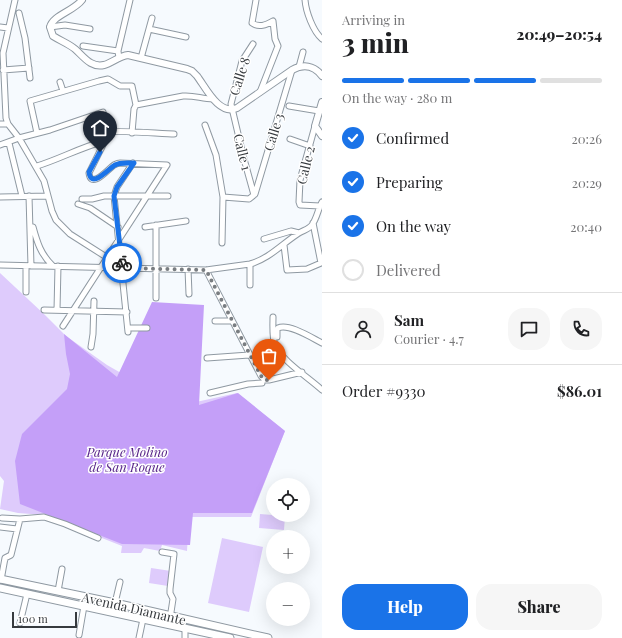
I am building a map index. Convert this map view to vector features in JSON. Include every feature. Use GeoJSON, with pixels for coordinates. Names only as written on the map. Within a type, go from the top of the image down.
{"type":"FeatureCollection","features":[{"type":"Feature","properties":{"kind":"main road","name":"Avenida Diamante"},"geometry":{"type":"LineString","coordinates":[[0,580],[115,603],[249,636],[268,638]]}},
{"type":"Feature","properties":{"kind":"main road","name":"Avenida Diamante"},"geometry":{"type":"LineString","coordinates":[[0,588],[230,638]]}},
{"type":"Feature","properties":{"kind":"main road"},"geometry":{"type":"LineString","coordinates":[[66,602],[68,593]]}},
{"type":"Feature","properties":{"kind":"street"},"geometry":{"type":"LineString","coordinates":[[15,0],[1,53],[3,70],[2,88],[8,124],[37,166],[44,181],[56,220],[70,234],[122,268]]}},
{"type":"Feature","properties":{"kind":"street"},"geometry":{"type":"LineString","coordinates":[[50,28],[54,20],[77,6],[82,0]]}},
{"type":"Feature","properties":{"kind":"street"},"geometry":{"type":"LineString","coordinates":[[50,28],[54,36],[75,49],[89,62],[97,65],[105,64],[118,55],[130,0]]}},
{"type":"Feature","properties":{"kind":"street"},"geometry":{"type":"LineString","coordinates":[[256,0],[252,22],[254,24],[264,26],[273,21],[278,46],[260,92]]}},
{"type":"Feature","properties":{"kind":"street"},"geometry":{"type":"LineString","coordinates":[[304,0],[306,10],[321,38]]}},
{"type":"Feature","properties":{"kind":"street"},"geometry":{"type":"LineString","coordinates":[[19,14],[30,78]]}},
{"type":"Feature","properties":{"kind":"street"},"geometry":{"type":"LineString","coordinates":[[141,58],[152,18]]}},
{"type":"Feature","properties":{"kind":"street"},"geometry":{"type":"LineString","coordinates":[[50,28],[65,25],[90,29]]}},
{"type":"Feature","properties":{"kind":"street"},"geometry":{"type":"LineString","coordinates":[[0,28],[8,28]]}},
{"type":"Feature","properties":{"kind":"street"},"geometry":{"type":"LineString","coordinates":[[149,29],[186,37]]}},
{"type":"Feature","properties":{"kind":"street"},"geometry":{"type":"LineString","coordinates":[[321,38],[322,32]]}},
{"type":"Feature","properties":{"kind":"street","name":"Calle 8"},"geometry":{"type":"LineString","coordinates":[[233,110],[231,99],[242,61],[253,44]]}},
{"type":"Feature","properties":{"kind":"street"},"geometry":{"type":"LineString","coordinates":[[83,46],[118,55],[128,55],[187,68],[192,71],[213,99],[221,107],[228,110],[233,110],[292,70],[299,67],[310,67],[315,69],[322,76]]}},
{"type":"Feature","properties":{"kind":"street"},"geometry":{"type":"LineString","coordinates":[[299,67],[303,52]]}},
{"type":"Feature","properties":{"kind":"street"},"geometry":{"type":"LineString","coordinates":[[3,70],[29,68]]}},
{"type":"Feature","properties":{"kind":"street","name":"Calle 3"},"geometry":{"type":"LineString","coordinates":[[254,195],[292,70]]}},
{"type":"Feature","properties":{"kind":"street"},"geometry":{"type":"LineString","coordinates":[[37,133],[30,101],[98,80],[111,80],[120,86],[132,86],[135,105],[132,133]]}},
{"type":"Feature","properties":{"kind":"street"},"geometry":{"type":"LineString","coordinates":[[60,82],[63,92]]}},
{"type":"Feature","properties":{"kind":"street"},"geometry":{"type":"LineString","coordinates":[[135,105],[183,96],[213,99]]}},
{"type":"Feature","properties":{"kind":"street","name":"Calle 2"},"geometry":{"type":"LineString","coordinates":[[321,204],[300,205],[299,188],[322,102]]}},
{"type":"Feature","properties":{"kind":"street"},"geometry":{"type":"LineString","coordinates":[[289,106],[319,111]]}},
{"type":"Feature","properties":{"kind":"street","name":"Calle 1"},"geometry":{"type":"LineString","coordinates":[[233,110],[254,195]]}},
{"type":"Feature","properties":{"kind":"street"},"geometry":{"type":"LineString","coordinates":[[0,145],[103,112]]}},
{"type":"Feature","properties":{"kind":"street"},"geometry":{"type":"LineString","coordinates":[[0,124],[8,124]]}},
{"type":"Feature","properties":{"kind":"street"},"geometry":{"type":"LineString","coordinates":[[205,125],[216,156],[223,197],[222,243]]}},
{"type":"Feature","properties":{"kind":"street"},"geometry":{"type":"LineString","coordinates":[[315,126],[322,136]]}},
{"type":"Feature","properties":{"kind":"street"},"geometry":{"type":"LineString","coordinates":[[63,326],[102,268],[167,165],[120,163],[115,164],[99,178],[92,178],[89,176],[89,172],[110,132],[124,131],[132,133],[174,134]]}},
{"type":"Feature","properties":{"kind":"street"},"geometry":{"type":"LineString","coordinates":[[290,140],[310,146]]}},
{"type":"Feature","properties":{"kind":"street"},"geometry":{"type":"LineString","coordinates":[[37,166],[88,145],[105,141]]}},
{"type":"Feature","properties":{"kind":"street"},"geometry":{"type":"LineString","coordinates":[[9,143],[22,196]]}},
{"type":"Feature","properties":{"kind":"street"},"geometry":{"type":"LineString","coordinates":[[134,163],[117,187],[114,196],[128,330],[147,328]]}},
{"type":"Feature","properties":{"kind":"street"},"geometry":{"type":"LineString","coordinates":[[223,197],[249,199],[254,195]]}},
{"type":"Feature","properties":{"kind":"street"},"geometry":{"type":"LineString","coordinates":[[0,196],[48,196]]}},
{"type":"Feature","properties":{"kind":"street"},"geometry":{"type":"LineString","coordinates":[[26,292],[31,221],[29,196]]}},
{"type":"Feature","properties":{"kind":"street"},"geometry":{"type":"LineString","coordinates":[[82,199],[92,199],[104,196],[168,196]]}},
{"type":"Feature","properties":{"kind":"street"},"geometry":{"type":"LineString","coordinates":[[78,204],[90,208],[118,227]]}},
{"type":"Feature","properties":{"kind":"street"},"geometry":{"type":"LineString","coordinates":[[0,265],[206,270],[250,264],[284,245],[299,233],[309,228],[313,223],[321,204]]}},
{"type":"Feature","properties":{"kind":"street"},"geometry":{"type":"LineString","coordinates":[[31,221],[40,249],[45,259],[56,266]]}},
{"type":"Feature","properties":{"kind":"street"},"geometry":{"type":"LineString","coordinates":[[145,227],[186,221]]}},
{"type":"Feature","properties":{"kind":"street"},"geometry":{"type":"LineString","coordinates":[[284,245],[286,270],[307,269],[320,264],[313,223]]}},
{"type":"Feature","properties":{"kind":"street"},"geometry":{"type":"LineString","coordinates":[[156,225],[156,298]]}},
{"type":"Feature","properties":{"kind":"street"},"geometry":{"type":"LineString","coordinates":[[264,239],[291,232],[299,233]]}},
{"type":"Feature","properties":{"kind":"street"},"geometry":{"type":"LineString","coordinates":[[250,264],[250,285]]}},
{"type":"Feature","properties":{"kind":"street"},"geometry":{"type":"LineString","coordinates":[[56,266],[57,310]]}},
{"type":"Feature","properties":{"kind":"street"},"geometry":{"type":"LineString","coordinates":[[188,269],[189,294]]}},
{"type":"Feature","properties":{"kind":"street"},"geometry":{"type":"LineString","coordinates":[[206,270],[263,381]]}},
{"type":"Feature","properties":{"kind":"street"},"geometry":{"type":"LineString","coordinates":[[91,347],[94,301]]}},
{"type":"Feature","properties":{"kind":"street"},"geometry":{"type":"LineString","coordinates":[[44,310],[127,312]]}},
{"type":"Feature","properties":{"kind":"street"},"geometry":{"type":"LineString","coordinates":[[273,317],[275,344],[278,349],[285,358],[322,390]]}},
{"type":"Feature","properties":{"kind":"street"},"geometry":{"type":"LineString","coordinates":[[215,321],[231,321]]}},
{"type":"Feature","properties":{"kind":"street"},"geometry":{"type":"LineString","coordinates":[[278,349],[277,330],[281,326],[299,331],[322,342]]}},
{"type":"Feature","properties":{"kind":"street"},"geometry":{"type":"LineString","coordinates":[[207,358],[249,355]]}},
{"type":"Feature","properties":{"kind":"street"},"geometry":{"type":"LineString","coordinates":[[210,393],[302,372]]}},
{"type":"Feature","properties":{"kind":"street"},"geometry":{"type":"LineString","coordinates":[[235,390],[263,381]]}},
{"type":"Feature","properties":{"kind":"street"},"geometry":{"type":"LineString","coordinates":[[2,518],[20,519],[44,517],[98,538]]}},
{"type":"Feature","properties":{"kind":"street"},"geometry":{"type":"LineString","coordinates":[[0,580],[5,558],[11,554],[20,519]]}},
{"type":"Feature","properties":{"kind":"street"},"geometry":{"type":"LineString","coordinates":[[0,527],[17,529]]}},
{"type":"Feature","properties":{"kind":"street"},"geometry":{"type":"LineString","coordinates":[[162,552],[174,554],[170,589],[173,599],[169,624]]}},
{"type":"Feature","properties":{"kind":"street"},"geometry":{"type":"LineString","coordinates":[[58,591],[62,568]]}},
{"type":"Feature","properties":{"kind":"street"},"geometry":{"type":"LineString","coordinates":[[115,603],[120,582]]}},
{"type":"Feature","properties":{"kind":"street"},"geometry":{"type":"LineString","coordinates":[[20,623],[27,594]]}},
{"type":"Feature","properties":{"kind":"street"},"geometry":{"type":"LineString","coordinates":[[79,635],[84,606]]}},
{"type":"Feature","properties":{"kind":"street"},"geometry":{"type":"LineString","coordinates":[[139,638],[143,619]]}},
{"type":"Feature","properties":{"kind":"street"},"geometry":{"type":"LineString","coordinates":[[184,638],[185,628]]}},
{"type":"Feature","properties":{"kind":"green space","name":"Parque Molino de San Roque"},"geometry":{"type":"Polygon","coordinates":[[[0,273],[66,336],[121,373],[196,402],[237,393],[285,431],[251,517],[189,517],[187,551],[162,545],[160,551],[144,548],[141,553],[121,553],[122,546],[44,515],[18,513],[0,509],[4,481],[0,476],[0,273]]]}},
{"type":"Feature","properties":{"kind":"green space","name":"Parque Molino de San Roque"},"geometry":{"type":"Polygon","coordinates":[[[152,302],[204,305],[199,405],[238,393],[285,431],[252,513],[193,513],[190,545],[122,544],[20,504],[15,461],[22,434],[67,389],[70,374],[64,334],[117,377],[152,302]]]}},
{"type":"Feature","properties":{"kind":"green space"},"geometry":{"type":"Polygon","coordinates":[[[260,514],[266,514],[266,522],[285,522],[284,530],[259,528],[260,514]]]}},
{"type":"Feature","properties":{"kind":"green space"},"geometry":{"type":"Polygon","coordinates":[[[222,538],[263,547],[249,612],[208,603],[222,538]]]}},
{"type":"Feature","properties":{"kind":"green space"},"geometry":{"type":"Polygon","coordinates":[[[151,568],[171,571],[168,586],[149,583],[151,568]]]}},
{"type":"Feature","properties":{"kind":"way so far"},"geometry":{"type":"LineString","coordinates":[[122,263],[122,268],[206,270],[261,376],[265,380],[269,380]]}},
{"type":"Feature","properties":{"kind":"route"},"geometry":{"type":"LineString","coordinates":[[100,152],[89,172],[89,176],[92,178],[99,178],[115,164],[134,163],[117,187],[114,196],[122,263]]}}]}
